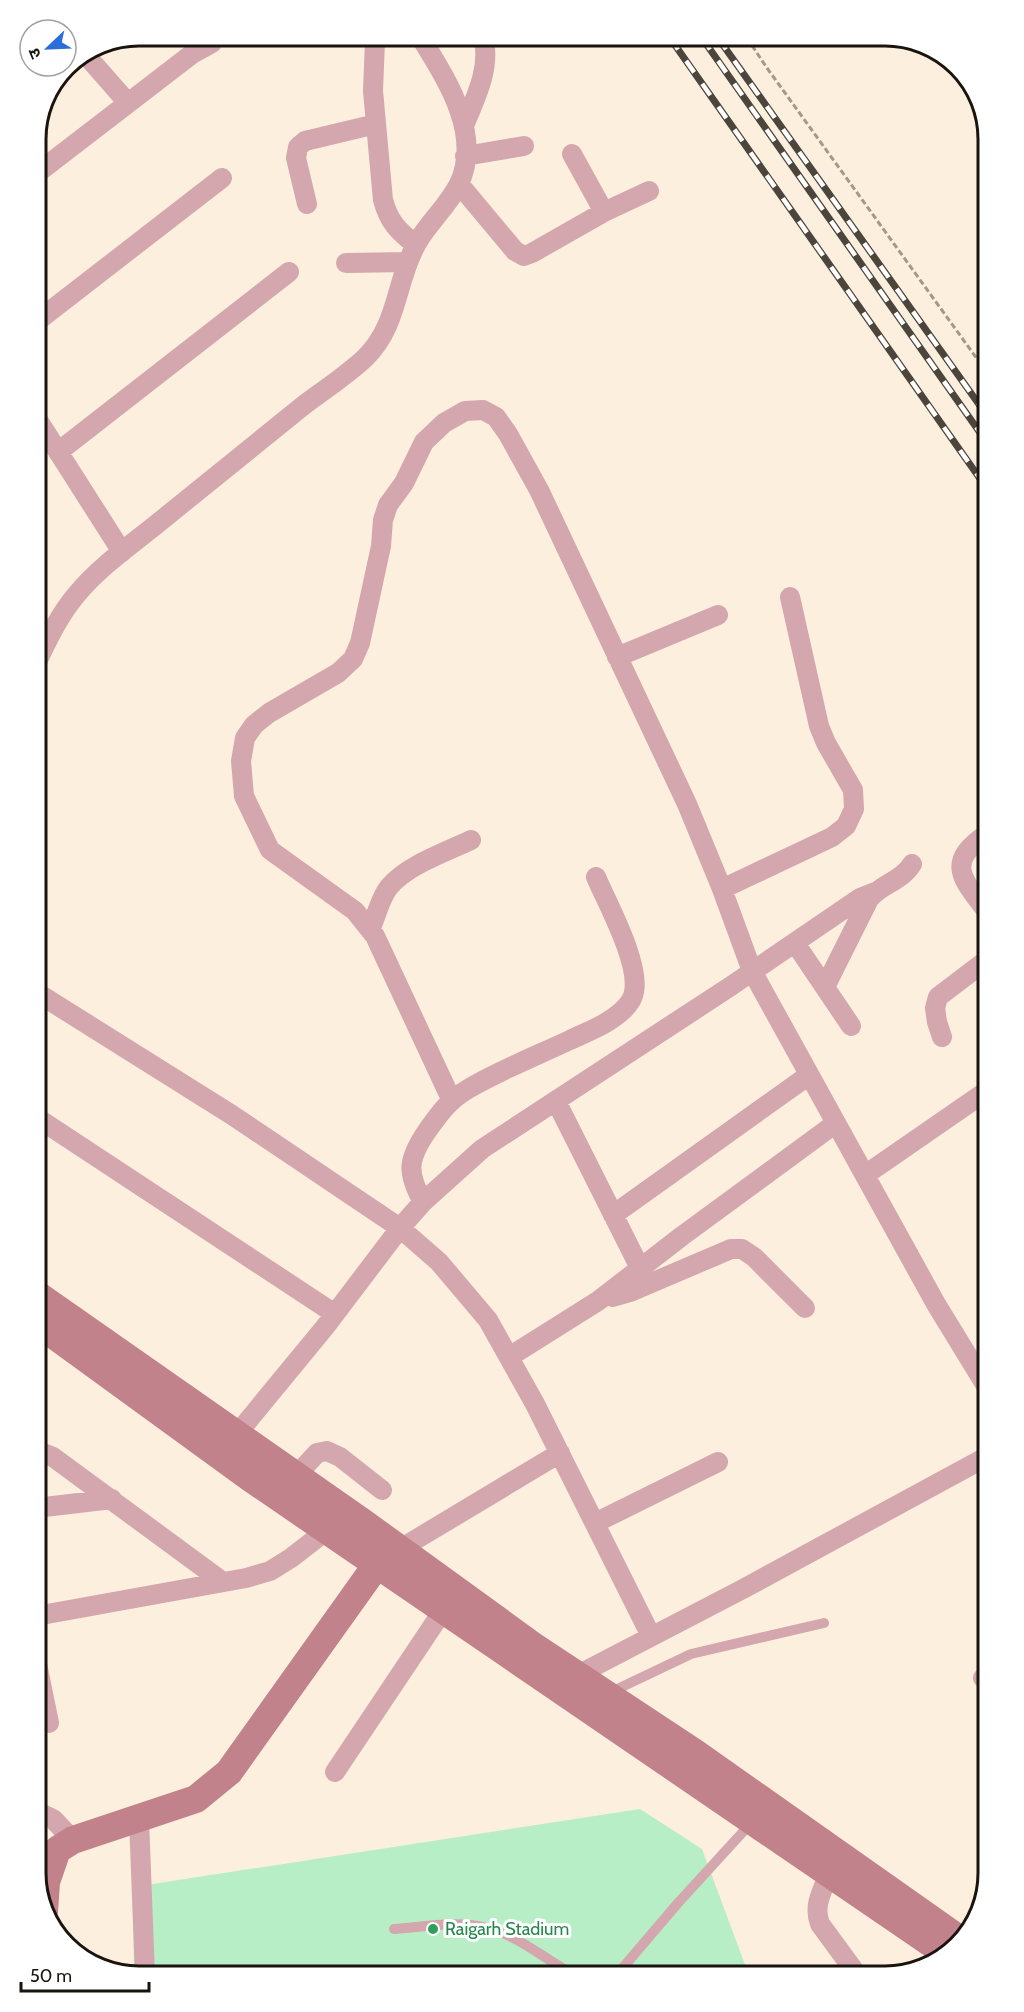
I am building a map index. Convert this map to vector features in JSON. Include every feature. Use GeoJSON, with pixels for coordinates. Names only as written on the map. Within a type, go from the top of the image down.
{"type":"FeatureCollection","features":[{"type":"Feature","properties":{"kind":"street"},"geometry":{"type":"LineString","coordinates":[[47,166],[192,54],[207,46]]}},
{"type":"Feature","properties":{"kind":"street"},"geometry":{"type":"LineString","coordinates":[[375,46],[373,91],[383,200],[387,215],[412,254]]}},
{"type":"Feature","properties":{"kind":"street"},"geometry":{"type":"LineString","coordinates":[[47,631],[78,593],[122,552],[366,358],[384,335],[412,254],[459,184],[463,170],[466,145],[462,114],[426,46]]}},
{"type":"Feature","properties":{"kind":"street"},"geometry":{"type":"LineString","coordinates":[[464,126],[484,74],[487,56],[485,46]]}},
{"type":"Feature","properties":{"kind":"street"},"geometry":{"type":"LineString","coordinates":[[91,61],[128,103]]}},
{"type":"Feature","properties":{"kind":"street"},"geometry":{"type":"LineString","coordinates":[[307,204],[296,158],[298,147],[305,141],[376,124]]}},
{"type":"Feature","properties":{"kind":"street"},"geometry":{"type":"LineString","coordinates":[[465,156],[524,146]]}},
{"type":"Feature","properties":{"kind":"street"},"geometry":{"type":"LineString","coordinates":[[572,154],[604,212]]}},
{"type":"Feature","properties":{"kind":"street"},"geometry":{"type":"LineString","coordinates":[[47,314],[222,178]]}},
{"type":"Feature","properties":{"kind":"street"},"geometry":{"type":"LineString","coordinates":[[459,184],[515,251],[524,256],[532,254],[604,212],[649,191]]}},
{"type":"Feature","properties":{"kind":"street"},"geometry":{"type":"LineString","coordinates":[[346,263],[412,254]]}},
{"type":"Feature","properties":{"kind":"street"},"geometry":{"type":"LineString","coordinates":[[58,452],[289,272]]}},
{"type":"Feature","properties":{"kind":"street"},"geometry":{"type":"LineString","coordinates":[[452,1101],[375,936],[355,911],[270,850],[244,796],[241,761],[245,738],[254,725],[269,713],[338,674],[352,659],[360,643],[366,620],[381,546],[383,520],[388,506],[400,489],[424,442],[444,423],[465,411],[483,411],[496,417],[539,490],[687,804],[752,971],[936,1304],[977,1371]]}},
{"type":"Feature","properties":{"kind":"street"},"geometry":{"type":"LineString","coordinates":[[47,434],[122,552]]}},
{"type":"Feature","properties":{"kind":"street"},"geometry":{"type":"LineString","coordinates":[[722,889],[832,837],[846,826],[854,809],[853,790],[819,726],[790,597]]}},
{"type":"Feature","properties":{"kind":"street"},"geometry":{"type":"LineString","coordinates":[[617,657],[718,615]]}},
{"type":"Feature","properties":{"kind":"street"},"geometry":{"type":"LineString","coordinates":[[370,930],[388,888],[404,873],[471,840]]}},
{"type":"Feature","properties":{"kind":"street"},"geometry":{"type":"LineString","coordinates":[[977,842],[966,851],[960,868],[969,888],[977,899]]}},
{"type":"Feature","properties":{"kind":"street"},"geometry":{"type":"LineString","coordinates":[[237,1434],[335,1314],[400,1228],[423,1202],[482,1149],[860,898],[875,892],[907,872],[912,864]]}},
{"type":"Feature","properties":{"kind":"street"},"geometry":{"type":"LineString","coordinates":[[423,1202],[413,1185],[411,1161],[416,1147],[444,1107],[492,1076],[606,1023],[627,1006],[634,993],[631,958],[596,877]]}},
{"type":"Feature","properties":{"kind":"street"},"geometry":{"type":"LineString","coordinates":[[825,987],[869,899],[875,892]]}},
{"type":"Feature","properties":{"kind":"street"},"geometry":{"type":"LineString","coordinates":[[795,943],[851,1026]]}},
{"type":"Feature","properties":{"kind":"street"},"geometry":{"type":"LineString","coordinates":[[942,1037],[935,1008],[939,997],[977,968]]}},
{"type":"Feature","properties":{"kind":"street"},"geometry":{"type":"LineString","coordinates":[[47,999],[232,1115],[400,1228],[439,1262],[488,1320],[509,1357],[560,1453],[651,1636]]}},
{"type":"Feature","properties":{"kind":"street"},"geometry":{"type":"LineString","coordinates":[[613,1215],[809,1075]]}},
{"type":"Feature","properties":{"kind":"street"},"geometry":{"type":"LineString","coordinates":[[864,1175],[977,1098]]}},
{"type":"Feature","properties":{"kind":"street"},"geometry":{"type":"LineString","coordinates":[[556,1101],[640,1268]]}},
{"type":"Feature","properties":{"kind":"street"},"geometry":{"type":"LineString","coordinates":[[509,1357],[598,1301],[836,1123]]}},
{"type":"Feature","properties":{"kind":"street"},"geometry":{"type":"LineString","coordinates":[[46,1124],[335,1314]]}},
{"type":"Feature","properties":{"kind":"street"},"geometry":{"type":"LineString","coordinates":[[598,1301],[630,1292],[731,1249],[742,1249],[754,1257],[805,1308]]}},
{"type":"Feature","properties":{"kind":"street"},"geometry":{"type":"LineString","coordinates":[[46,1301],[296,1476],[450,1600],[758,1812],[953,1935]]}},
{"type":"Feature","properties":{"kind":"street"},"geometry":{"type":"LineString","coordinates":[[46,1330],[249,1477],[327,1530],[389,1552]]}},
{"type":"Feature","properties":{"kind":"street"},"geometry":{"type":"LineString","coordinates":[[296,1476],[316,1453],[327,1451],[340,1457],[382,1490]]}},
{"type":"Feature","properties":{"kind":"street"},"geometry":{"type":"LineString","coordinates":[[47,1880],[57,1850],[73,1840],[196,1799],[229,1772],[389,1552],[560,1453]]}},
{"type":"Feature","properties":{"kind":"street"},"geometry":{"type":"LineString","coordinates":[[46,1454],[112,1499],[223,1582]]}},
{"type":"Feature","properties":{"kind":"street"},"geometry":{"type":"LineString","coordinates":[[595,1523],[718,1462]]}},
{"type":"Feature","properties":{"kind":"street"},"geometry":{"type":"LineString","coordinates":[[566,1681],[977,1462]]}},
{"type":"Feature","properties":{"kind":"street"},"geometry":{"type":"LineString","coordinates":[[46,1507],[112,1499]]}},
{"type":"Feature","properties":{"kind":"street"},"geometry":{"type":"LineString","coordinates":[[46,1614],[223,1582],[270,1571],[327,1530]]}},
{"type":"Feature","properties":{"kind":"street"},"geometry":{"type":"LineString","coordinates":[[335,1772],[450,1600]]}},
{"type":"Feature","properties":{"kind":"street"},"geometry":{"type":"LineString","coordinates":[[46,1705],[50,1723]]}},
{"type":"Feature","properties":{"kind":"street"},"geometry":{"type":"LineString","coordinates":[[758,1812],[829,1874],[938,1948]]}},
{"type":"Feature","properties":{"kind":"street"},"geometry":{"type":"LineString","coordinates":[[46,1816],[53,1819],[73,1840]]}},
{"type":"Feature","properties":{"kind":"street"},"geometry":{"type":"LineString","coordinates":[[139,1819],[145,1965]]}},
{"type":"Feature","properties":{"kind":"street"},"geometry":{"type":"LineString","coordinates":[[829,1874],[817,1906],[818,1917],[820,1924],[851,1966]]}},
{"type":"Feature","properties":{"kind":"lane"},"geometry":{"type":"LineString","coordinates":[[596,1701],[691,1654],[824,1623]]}},
{"type":"Feature","properties":{"kind":"lane"},"geometry":{"type":"LineString","coordinates":[[625,1966],[758,1812]]}},
{"type":"Feature","properties":{"kind":"lane"},"geometry":{"type":"LineString","coordinates":[[394,1929],[466,1924],[488,1928],[508,1935],[558,1966]]}},
{"type":"Feature","properties":{"kind":"path"},"geometry":{"type":"LineString","coordinates":[[753,47],[977,359]]}},
{"type":"Feature","properties":{"kind":"green space","name":"Raigarh Stadium"},"geometry":{"type":"Polygon","coordinates":[[[640,1809],[702,1849],[745,1966],[134,1965],[133,1887],[640,1809]]]}},
{"type":"Feature","properties":{"kind":"railway"},"geometry":{"type":"LineString","coordinates":[[676,47],[977,474]]}},
{"type":"Feature","properties":{"kind":"railway"},"geometry":{"type":"LineString","coordinates":[[708,47],[977,428]]}},
{"type":"Feature","properties":{"kind":"railway"},"geometry":{"type":"LineString","coordinates":[[724,47],[977,402]]}},
{"type":"Feature","properties":{"kind":"place","name":"Raigarh Stadium"},"geometry":{"type":"Point","coordinates":[433,1929]}}]}
